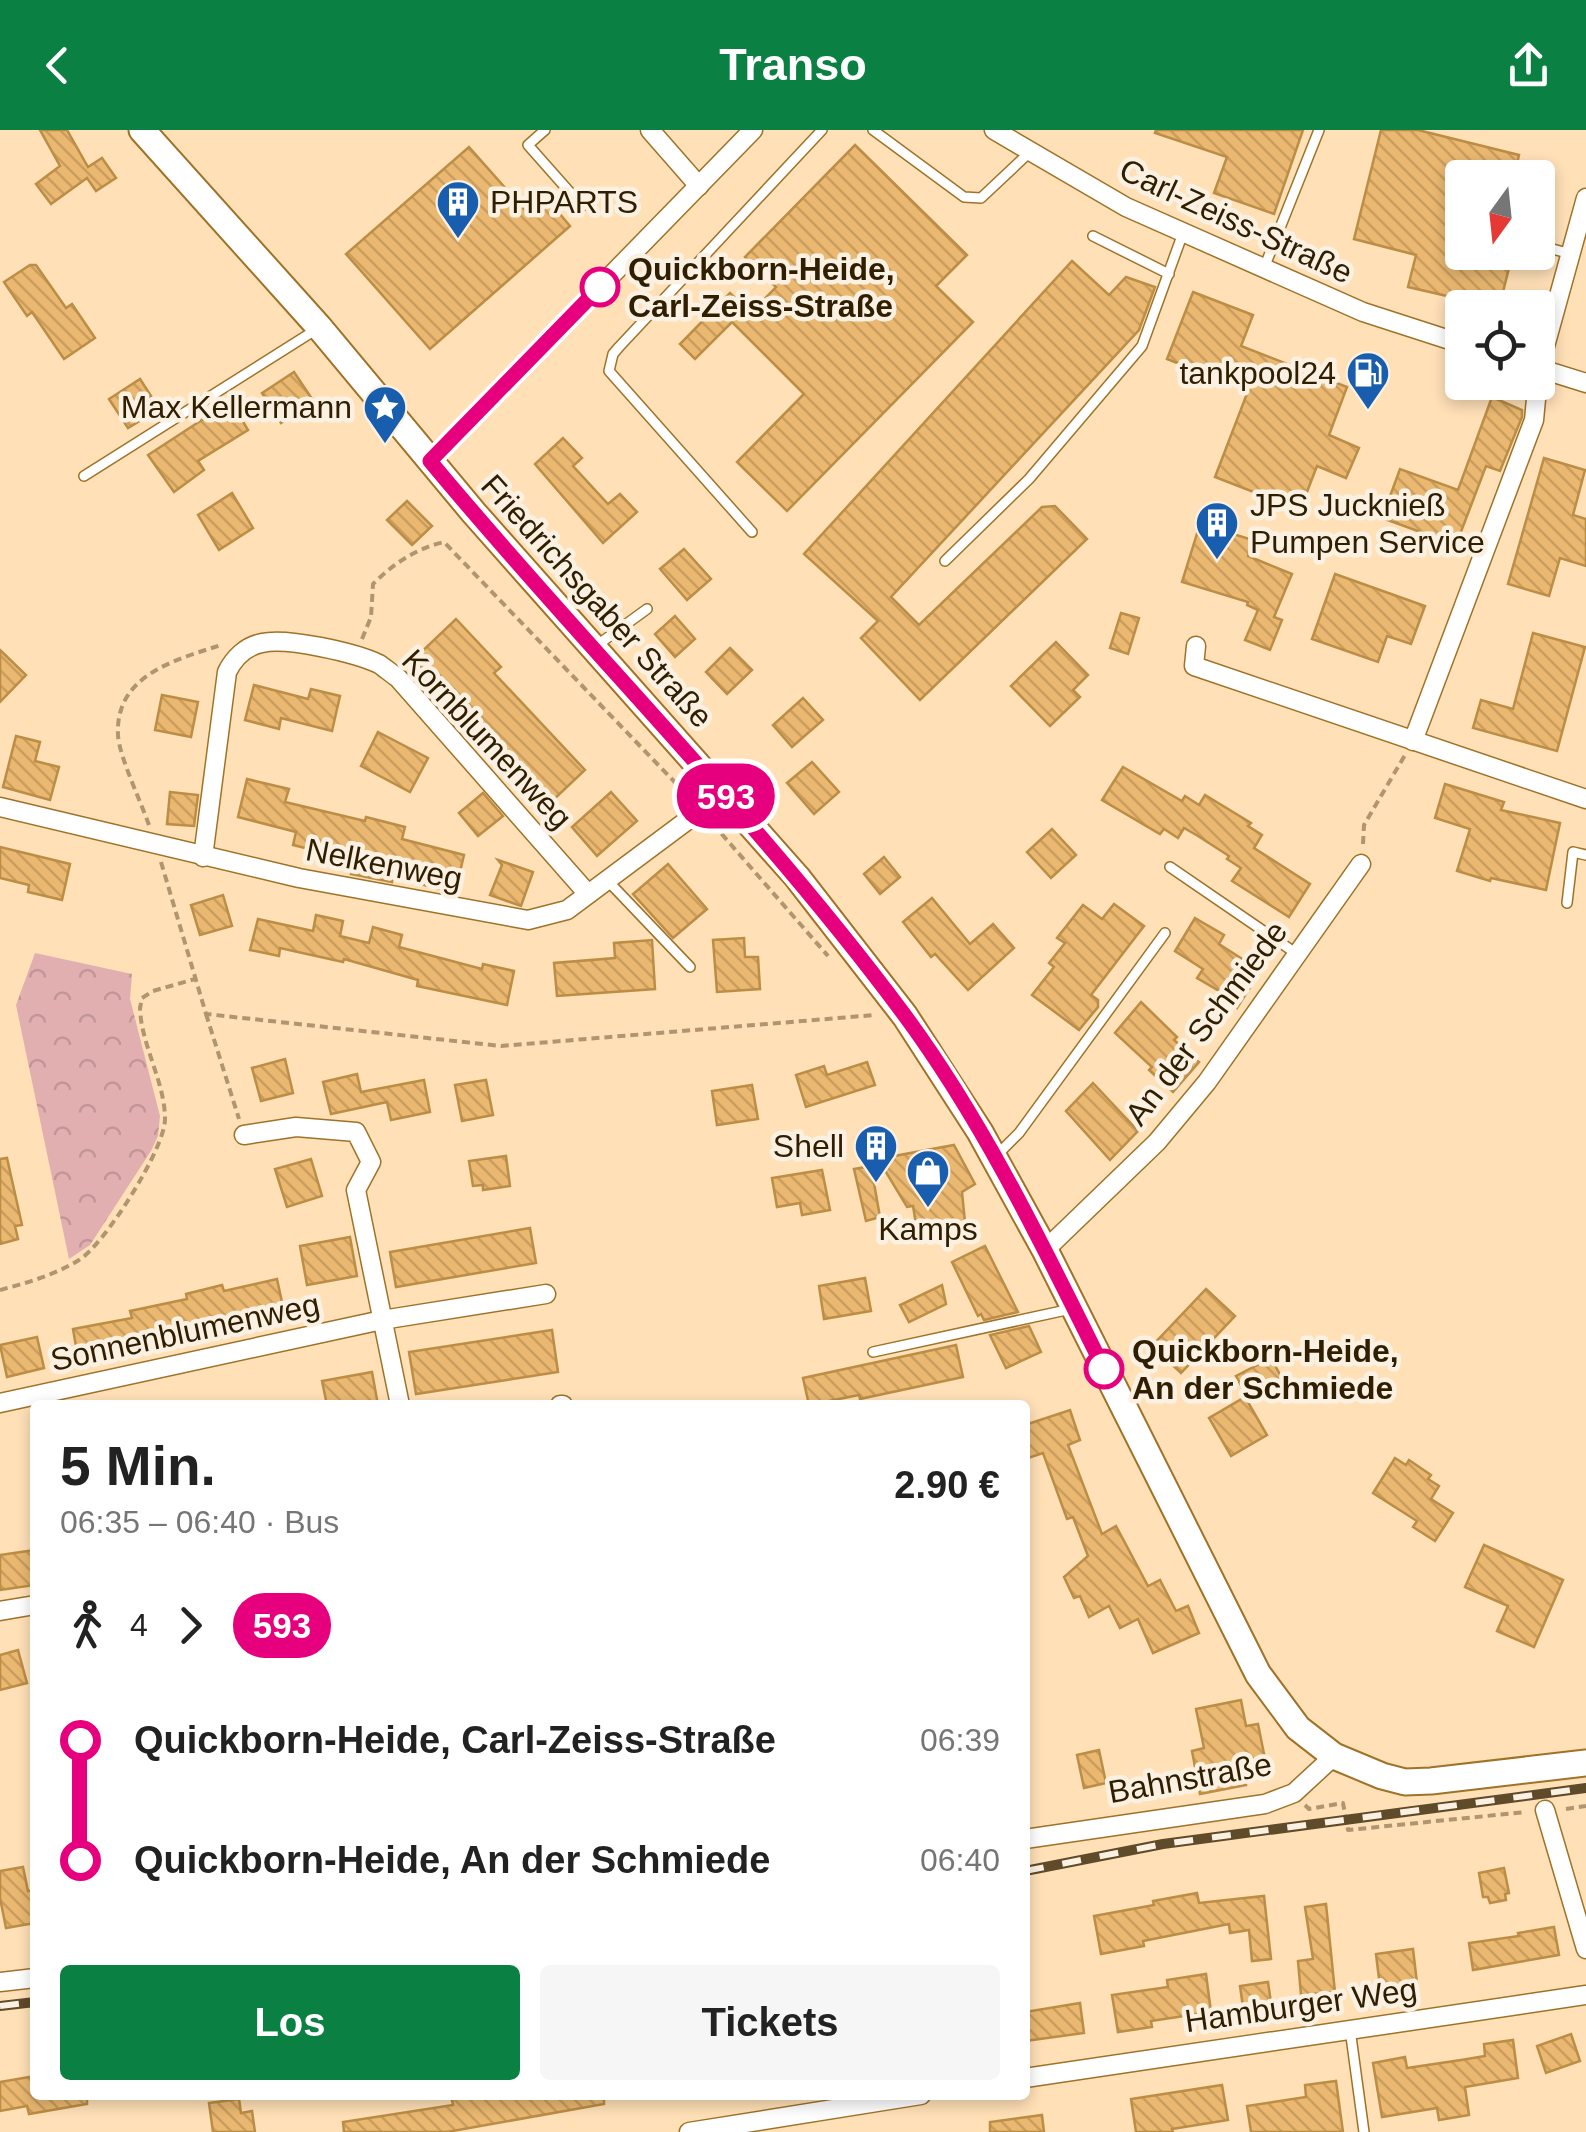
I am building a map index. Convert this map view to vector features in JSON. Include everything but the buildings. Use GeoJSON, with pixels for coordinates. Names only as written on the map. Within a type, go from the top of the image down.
{"type":"FeatureCollection","features":[{"type":"Feature","properties":{"kind":"main road","name":"Friedrichsgaber Straße"},"geometry":{"type":"LineString","coordinates":[[142,130],[319,327],[430,461],[797,877],[905,1016],[994,1158],[1045,1250],[1258,1674],[1298,1728],[1334,1756]]}},
{"type":"Feature","properties":{"kind":"main road"},"geometry":{"type":"LineString","coordinates":[[1334,1756],[1404,1782],[1586,1763]]}},
{"type":"Feature","properties":{"kind":"street"},"geometry":{"type":"LineString","coordinates":[[650,130],[699,186]]}},
{"type":"Feature","properties":{"kind":"street"},"geometry":{"type":"LineString","coordinates":[[430,461],[753,130]]}},
{"type":"Feature","properties":{"kind":"street","name":"Carl-Zeiss-Straße"},"geometry":{"type":"LineString","coordinates":[[994,130],[1126,207],[1363,312],[1445,339]]}},
{"type":"Feature","properties":{"kind":"street"},"geometry":{"type":"LineString","coordinates":[[1555,309],[1586,198]]}},
{"type":"Feature","properties":{"kind":"street"},"geometry":{"type":"LineString","coordinates":[[1555,373],[1586,382]]}},
{"type":"Feature","properties":{"kind":"street"},"geometry":{"type":"LineString","coordinates":[[1414,741],[1534,420],[1536,400]]}},
{"type":"Feature","properties":{"kind":"street"},"geometry":{"type":"LineString","coordinates":[[204,857],[227,672],[240,654],[263,642]]}},
{"type":"Feature","properties":{"kind":"street","name":"Kornblumenweg"},"geometry":{"type":"LineString","coordinates":[[263,642],[346,654],[378,664],[398,678],[588,894]]}},
{"type":"Feature","properties":{"kind":"street"},"geometry":{"type":"LineString","coordinates":[[1196,646],[1194,666],[1586,799]]}},
{"type":"Feature","properties":{"kind":"street","name":"Nelkenweg"},"geometry":{"type":"LineString","coordinates":[[0,807],[204,857],[474,913],[528,920],[568,910],[724,793]]}},
{"type":"Feature","properties":{"kind":"street","name":"An der Schmiede"},"geometry":{"type":"LineString","coordinates":[[1045,1250],[1157,1142],[1207,1082],[1361,864]]}},
{"type":"Feature","properties":{"kind":"street"},"geometry":{"type":"LineString","coordinates":[[244,1134],[296,1127],[356,1132],[371,1162],[356,1190],[399,1400]]}},
{"type":"Feature","properties":{"kind":"street","name":"Sonnenblumenweg"},"geometry":{"type":"LineString","coordinates":[[0,1403],[382,1320],[546,1294]]}},
{"type":"Feature","properties":{"kind":"street"},"geometry":{"type":"LineString","coordinates":[[0,1611],[30,1606]]}},
{"type":"Feature","properties":{"kind":"street","name":"Bahnstraße"},"geometry":{"type":"LineString","coordinates":[[1030,1839],[1265,1804],[1294,1793],[1334,1756]]}},
{"type":"Feature","properties":{"kind":"street"},"geometry":{"type":"LineString","coordinates":[[1545,1810],[1586,1949]]}},
{"type":"Feature","properties":{"kind":"street"},"geometry":{"type":"LineString","coordinates":[[0,1982],[30,1979]]}},
{"type":"Feature","properties":{"kind":"street","name":"Hamburger Weg"},"geometry":{"type":"LineString","coordinates":[[1030,2077],[1586,1995]]}},
{"type":"Feature","properties":{"kind":"street"},"geometry":{"type":"LineString","coordinates":[[689,2132],[729,2129],[893,2100]]}},
{"type":"Feature","properties":{"kind":"lane"},"geometry":{"type":"LineString","coordinates":[[545,130],[528,145],[582,206]]}},
{"type":"Feature","properties":{"kind":"lane"},"geometry":{"type":"LineString","coordinates":[[752,532],[609,371],[619,347],[822,130]]}},
{"type":"Feature","properties":{"kind":"lane"},"geometry":{"type":"LineString","coordinates":[[873,130],[964,197],[981,198],[1030,151]]}},
{"type":"Feature","properties":{"kind":"lane"},"geometry":{"type":"LineString","coordinates":[[1264,268],[1318,130]]}},
{"type":"Feature","properties":{"kind":"lane"},"geometry":{"type":"LineString","coordinates":[[945,561],[1029,478],[1142,346],[1184,233]]}},
{"type":"Feature","properties":{"kind":"lane"},"geometry":{"type":"LineString","coordinates":[[1093,236],[1168,274]]}},
{"type":"Feature","properties":{"kind":"lane"},"geometry":{"type":"LineString","coordinates":[[1555,250],[1571,254]]}},
{"type":"Feature","properties":{"kind":"lane"},"geometry":{"type":"LineString","coordinates":[[84,476],[319,327]]}},
{"type":"Feature","properties":{"kind":"lane"},"geometry":{"type":"LineString","coordinates":[[594,648],[648,609]]}},
{"type":"Feature","properties":{"kind":"lane"},"geometry":{"type":"LineString","coordinates":[[1566,903],[1573,852],[1586,855]]}},
{"type":"Feature","properties":{"kind":"lane"},"geometry":{"type":"LineString","coordinates":[[1170,867],[1297,954]]}},
{"type":"Feature","properties":{"kind":"lane"},"geometry":{"type":"LineString","coordinates":[[607,880],[690,967]]}},
{"type":"Feature","properties":{"kind":"lane"},"geometry":{"type":"LineString","coordinates":[[994,1158],[1019,1133],[1165,933]]}},
{"type":"Feature","properties":{"kind":"lane"},"geometry":{"type":"LineString","coordinates":[[873,1352],[1074,1308]]}},
{"type":"Feature","properties":{"kind":"lane"},"geometry":{"type":"LineString","coordinates":[[1350,2029],[1364,2132]]}},
{"type":"Feature","properties":{"kind":"path"},"geometry":{"type":"LineString","coordinates":[[346,654],[368,630],[373,584],[392,565],[426,546],[444,542],[701,810],[838,968]]}},
{"type":"Feature","properties":{"kind":"path"},"geometry":{"type":"LineString","coordinates":[[244,1134],[157,846],[118,737],[127,695],[150,672],[229,642],[263,642]]}},
{"type":"Feature","properties":{"kind":"path"},"geometry":{"type":"LineString","coordinates":[[1361,864],[1364,824],[1414,741]]}},
{"type":"Feature","properties":{"kind":"path"},"geometry":{"type":"LineString","coordinates":[[0,1290],[82,1258],[95,1246],[148,1168],[163,1137],[165,1117],[140,1008],[142,998],[195,979]]}},
{"type":"Feature","properties":{"kind":"path"},"geometry":{"type":"LineString","coordinates":[[868,1006],[873,1016]]}},
{"type":"Feature","properties":{"kind":"path"},"geometry":{"type":"LineString","coordinates":[[206,1014],[501,1046],[749,1024],[905,1016]]}},
{"type":"Feature","properties":{"kind":"path"},"geometry":{"type":"LineString","coordinates":[[1294,1793],[1308,1809],[1344,1803],[1348,1830],[1545,1810]]}},
{"type":"Feature","properties":{"kind":"green space"},"geometry":{"type":"Polygon","coordinates":[[[35,953],[132,974],[130,999],[160,1116],[158,1136],[151,1151],[90,1245],[69,1259],[16,1005],[35,953]]]}},
{"type":"Feature","properties":{"kind":"railway"},"geometry":{"type":"LineString","coordinates":[[1030,1870],[1163,1844],[1586,1788]]}},
{"type":"Feature","properties":{"kind":"railway"},"geometry":{"type":"LineString","coordinates":[[0,2006],[30,2003]]}},
{"type":"Feature","properties":{"kind":"bus line","name":"593"},"geometry":{"type":"LineString","coordinates":[[600,287],[430,461],[797,877],[905,1016],[980,1132],[1104,1369]]}},
{"type":"Feature","properties":{"kind":"place","name":"PHPARTS"},"geometry":{"type":"Point","coordinates":[458,240]}},
{"type":"Feature","properties":{"kind":"place","name":"Quickborn-Heide, Carl-Zeiss-Straße"},"geometry":{"type":"Point","coordinates":[600,287]}},
{"type":"Feature","properties":{"kind":"place","name":"tankpool24"},"geometry":{"type":"Point","coordinates":[1368,411]}},
{"type":"Feature","properties":{"kind":"place","name":"Max Kellermann"},"geometry":{"type":"Point","coordinates":[385,445]}},
{"type":"Feature","properties":{"kind":"place","name":"JPS Jucknieß Pumpen Service"},"geometry":{"type":"Point","coordinates":[1217,561]}},
{"type":"Feature","properties":{"kind":"place","name":"Shell"},"geometry":{"type":"Point","coordinates":[876,1184]}},
{"type":"Feature","properties":{"kind":"place","name":"Kamps"},"geometry":{"type":"Point","coordinates":[928,1209]}},
{"type":"Feature","properties":{"kind":"place","name":"Quickborn-Heide, An der Schmiede"},"geometry":{"type":"Point","coordinates":[1104,1369]}}]}
